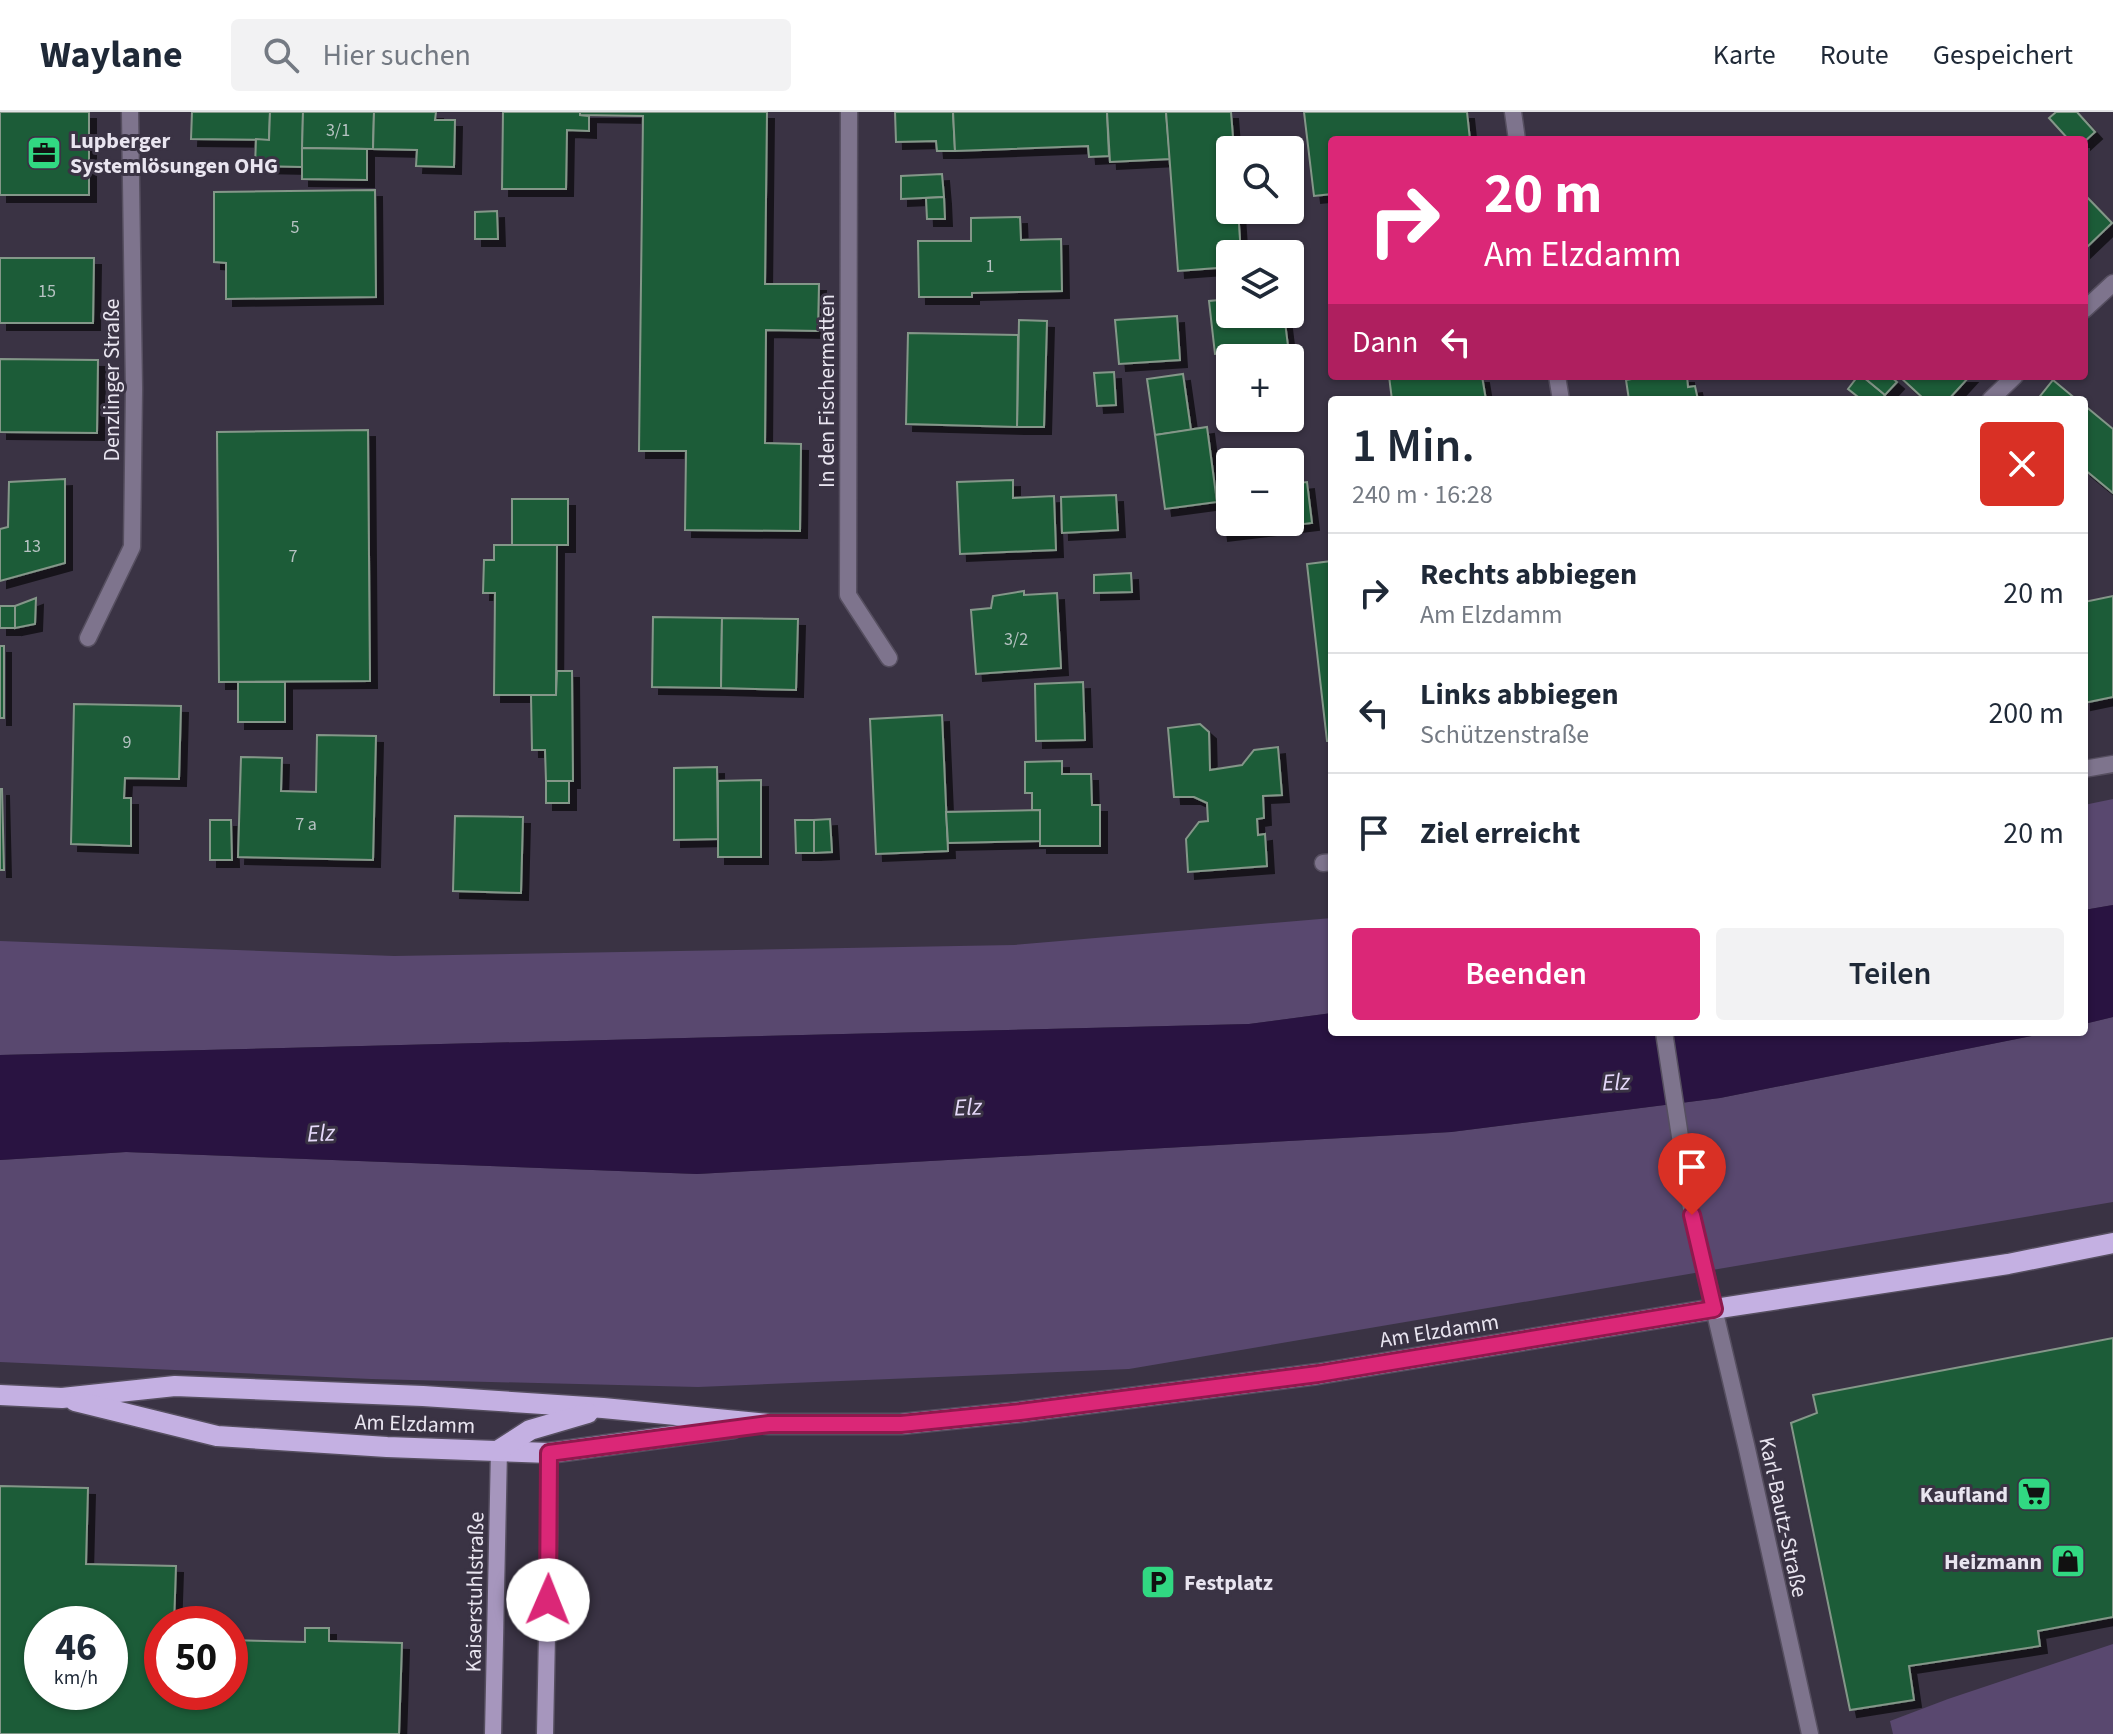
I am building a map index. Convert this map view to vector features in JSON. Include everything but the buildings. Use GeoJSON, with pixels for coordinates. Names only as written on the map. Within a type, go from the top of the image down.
{"type":"FeatureCollection","features":[{"type":"Feature","properties":{"kind":"main road","name":"Am Elzdamm"},"geometry":{"type":"LineString","coordinates":[[0,1395],[62,1398],[175,1386],[423,1396],[603,1408],[769,1424],[901,1424],[1318,1374],[2008,1264],[2113,1243]]}},
{"type":"Feature","properties":{"kind":"main road","name":"Am Elzdamm"},"geometry":{"type":"LineString","coordinates":[[62,1398],[217,1436],[549,1453],[769,1424]]}},
{"type":"Feature","properties":{"kind":"main road"},"geometry":{"type":"LineString","coordinates":[[492,1402],[530,1430],[549,1453],[545,1734]]}},
{"type":"Feature","properties":{"kind":"main road"},"geometry":{"type":"LineString","coordinates":[[499,1450],[530,1430],[603,1408]]}},
{"type":"Feature","properties":{"kind":"main road","name":"Kaiserstuhlstraße"},"geometry":{"type":"LineString","coordinates":[[493,1734],[499,1450]]}},
{"type":"Feature","properties":{"kind":"street","name":"Denzlinger Straße"},"geometry":{"type":"LineString","coordinates":[[88,638],[132,547],[134,389],[130,112]]}},
{"type":"Feature","properties":{"kind":"street","name":"In den Fischermatten"},"geometry":{"type":"LineString","coordinates":[[849,112],[848,595],[889,658]]}},
{"type":"Feature","properties":{"kind":"street"},"geometry":{"type":"LineString","coordinates":[[1513,112],[1516,136]]}},
{"type":"Feature","properties":{"kind":"street"},"geometry":{"type":"LineString","coordinates":[[2088,306],[2113,283]]}},
{"type":"Feature","properties":{"kind":"street"},"geometry":{"type":"LineString","coordinates":[[1994,396],[2011,380]]}},
{"type":"Feature","properties":{"kind":"street"},"geometry":{"type":"LineString","coordinates":[[2088,768],[2113,764]]}},
{"type":"Feature","properties":{"kind":"street","name":"Karl-Bautz-Straße"},"geometry":{"type":"LineString","coordinates":[[1665,1036],[1692,1215],[1810,1734]]}},
{"type":"Feature","properties":{"kind":"shaded area"},"geometry":{"type":"Polygon","coordinates":[[[2113,799],[2113,905],[2088,909],[2088,804],[2113,799]]]}},
{"type":"Feature","properties":{"kind":"shaded area"},"geometry":{"type":"Polygon","coordinates":[[[1328,918],[1328,1014],[1249,1024],[0,1055],[0,941],[394,956],[1014,945],[1328,918]]]}},
{"type":"Feature","properties":{"kind":"shaded area"},"geometry":{"type":"Polygon","coordinates":[[[2113,1017],[2113,1202],[1129,1369],[698,1387],[371,1379],[0,1362],[0,1160],[126,1152],[697,1174],[1451,1132],[1720,1098],[2032,1036],[2088,1036],[2088,1023],[2113,1017]]]}},
{"type":"Feature","properties":{"kind":"shaded area"},"geometry":{"type":"Polygon","coordinates":[[[2113,1644],[2113,1734],[1893,1734],[1890,1721],[2113,1644]]]}},
{"type":"Feature","properties":{"kind":"water"},"geometry":{"type":"Polygon","coordinates":[[[2113,905],[2113,1017],[2088,1023],[2088,909],[2113,905]]]}},
{"type":"Feature","properties":{"kind":"water","name":"Elz"},"geometry":{"type":"Polygon","coordinates":[[[1328,1014],[1328,1036],[2032,1036],[1720,1098],[1451,1132],[697,1174],[126,1152],[0,1160],[0,1055],[1249,1024],[1328,1014]]]}},
{"type":"Feature","properties":{"kind":"place","name":"Lupberger Systemlösungen OHG"},"geometry":{"type":"Point","coordinates":[44,153]}},
{"type":"Feature","properties":{"kind":"place","name":"Kaufland"},"geometry":{"type":"Point","coordinates":[2034,1494]}},
{"type":"Feature","properties":{"kind":"place","name":"Heizmann"},"geometry":{"type":"Point","coordinates":[2068,1561]}},
{"type":"Feature","properties":{"kind":"place","name":"Festplatz"},"geometry":{"type":"Point","coordinates":[1158,1582]}},
{"type":"Feature","properties":{"kind":"route"},"geometry":{"type":"LineString","coordinates":[[548,1600],[549,1453],[769,1424],[901,1424],[1020,1412],[1318,1374],[1714,1309],[1692,1215]]}}]}
